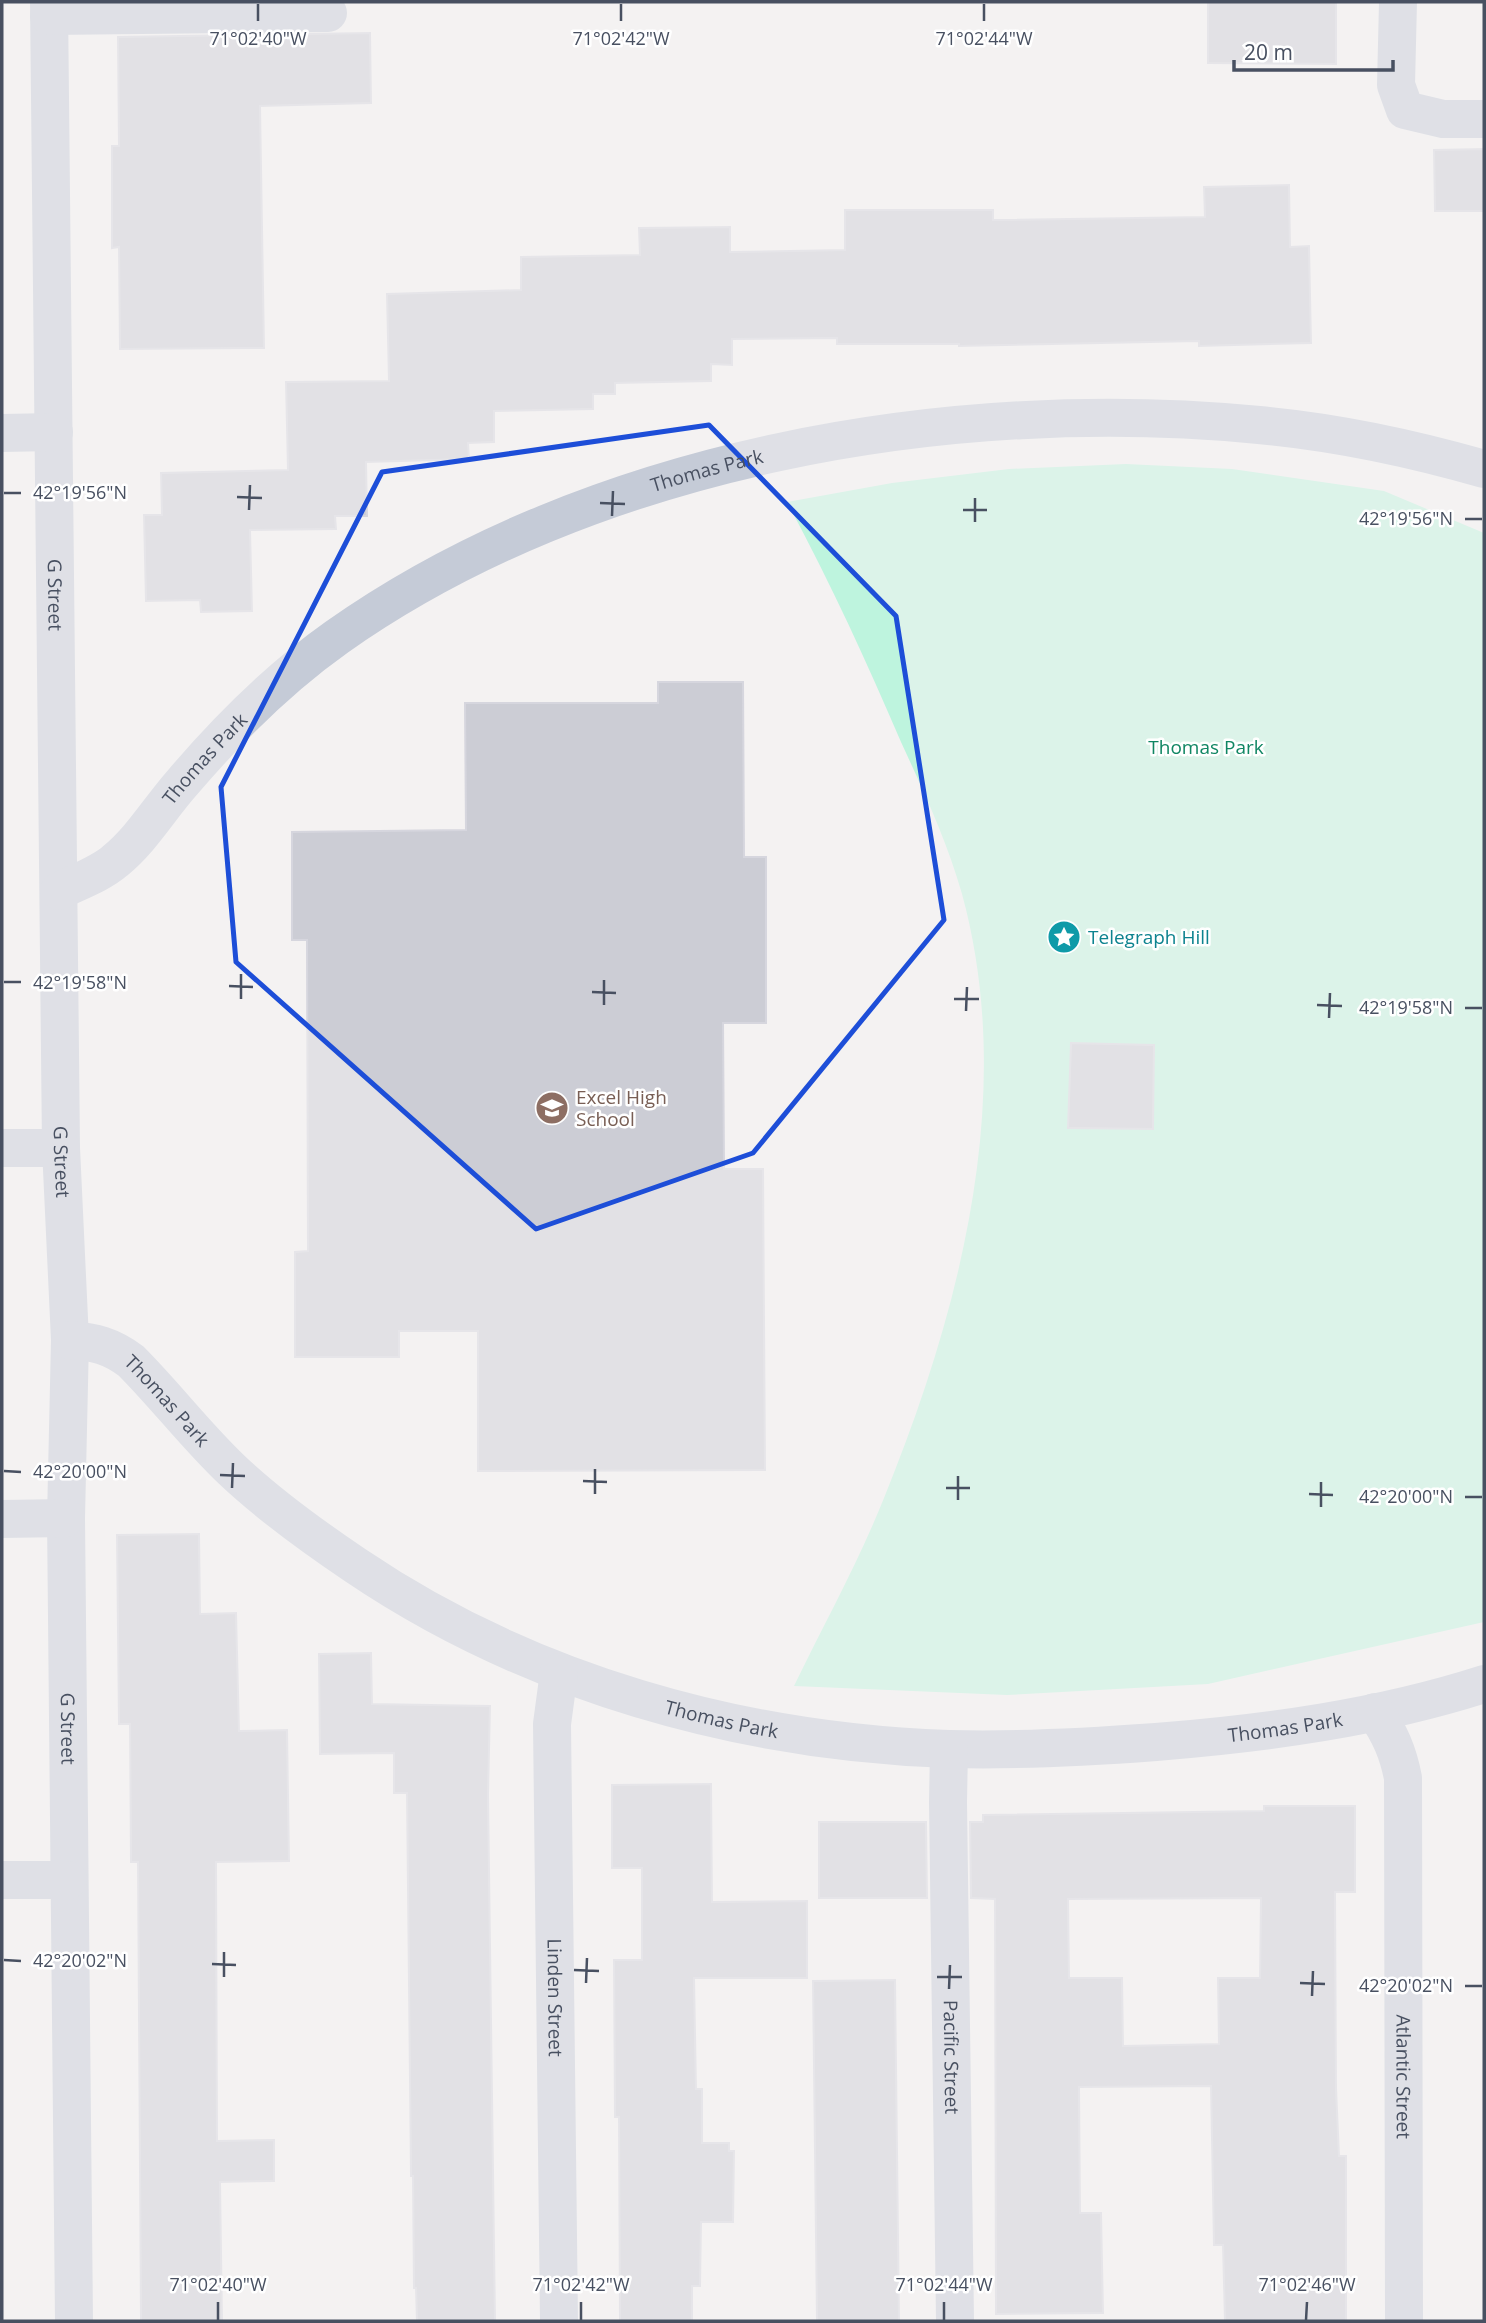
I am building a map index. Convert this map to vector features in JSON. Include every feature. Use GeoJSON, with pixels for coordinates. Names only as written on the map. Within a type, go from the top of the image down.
{"type":"FeatureCollection","features":[{"type":"Feature","properties":{"kind":"street"},"geometry":{"type":"LineString","coordinates":[[1398,2],[1396,85],[1405,110],[1443,119],[1484,119]]}},
{"type":"Feature","properties":{"kind":"street"},"geometry":{"type":"LineString","coordinates":[[49,9],[328,13]]}},
{"type":"Feature","properties":{"kind":"street","name":"G Street"},"geometry":{"type":"LineString","coordinates":[[49,9],[61,1148],[70,1340],[66,1518],[74,2321]]}},
{"type":"Feature","properties":{"kind":"street","name":"Thomas Park"},"geometry":{"type":"LineString","coordinates":[[60,891],[114,863],[149,827],[177,787],[245,714],[334,639],[378,610],[464,561],[543,524],[610,499],[679,478],[756,458],[839,441],[994,422],[1080,418],[1193,419],[1273,426],[1396,447],[1484,469]]}},
{"type":"Feature","properties":{"kind":"street"},"geometry":{"type":"LineString","coordinates":[[2,433],[54,432]]}},
{"type":"Feature","properties":{"kind":"street"},"geometry":{"type":"LineString","coordinates":[[2,1148],[61,1148]]}},
{"type":"Feature","properties":{"kind":"street","name":"Thomas Park"},"geometry":{"type":"LineString","coordinates":[[70,1340],[93,1341],[114,1349],[131,1362],[233,1471],[358,1567],[447,1620],[559,1672],[687,1712],[852,1741],[949,1749],[1051,1748],[1170,1741],[1273,1729],[1375,1712],[1484,1684]]}},
{"type":"Feature","properties":{"kind":"street"},"geometry":{"type":"LineString","coordinates":[[2,1519],[66,1518]]}},
{"type":"Feature","properties":{"kind":"street","name":"Linden Street"},"geometry":{"type":"LineString","coordinates":[[559,1672],[552,1724],[559,2321]]}},
{"type":"Feature","properties":{"kind":"street","name":"Atlantic Street"},"geometry":{"type":"LineString","coordinates":[[1375,1712],[1390,1733],[1398,1753],[1403,1778],[1404,2321]]}},
{"type":"Feature","properties":{"kind":"street","name":"Pacific Street"},"geometry":{"type":"LineString","coordinates":[[949,1749],[955,2321]]}},
{"type":"Feature","properties":{"kind":"street"},"geometry":{"type":"LineString","coordinates":[[2,1880],[68,1880]]}},
{"type":"Feature","properties":{"kind":"highlighted area"},"geometry":{"type":"Polygon","coordinates":[[[709,425],[896,616],[944,920],[753,1153],[536,1229],[236,962],[221,787],[382,472],[709,425]]]}},
{"type":"Feature","properties":{"kind":"green space","name":"Thomas Park"},"geometry":{"type":"Polygon","coordinates":[[[1126,464],[1232,469],[1384,491],[1484,533],[1484,1622],[1208,1684],[1007,1695],[794,1686],[874,1522],[936,1353],[957,1278],[972,1201],[982,1124],[984,1047],[978,970],[962,894],[949,855],[861,651],[787,502],[892,483],[1009,469],[1126,464]]]}},
{"type":"Feature","properties":{"kind":"building"},"geometry":{"type":"Polygon","coordinates":[[[1208,2],[1336,2],[1336,64],[1208,63],[1208,2]]]}},
{"type":"Feature","properties":{"kind":"building"},"geometry":{"type":"Polygon","coordinates":[[[370,33],[371,103],[260,106],[264,348],[120,349],[119,247],[112,248],[112,146],[119,146],[118,37],[370,33]]]}},
{"type":"Feature","properties":{"kind":"building"},"geometry":{"type":"Polygon","coordinates":[[[1484,149],[1484,211],[1435,211],[1434,150],[1484,149]]]}},
{"type":"Feature","properties":{"kind":"building"},"geometry":{"type":"Polygon","coordinates":[[[1289,185],[1290,247],[1309,246],[1311,343],[1199,346],[1199,341],[959,346],[837,344],[837,338],[732,339],[732,365],[711,364],[711,381],[615,383],[615,394],[593,394],[593,409],[494,411],[494,442],[468,443],[469,459],[366,462],[367,516],[335,516],[336,529],[250,530],[252,611],[201,612],[200,600],[146,601],[144,515],[162,515],[161,473],[288,470],[286,382],[389,381],[387,294],[521,290],[521,257],[640,255],[639,228],[730,227],[730,252],[845,250],[845,210],[993,210],[993,220],[1205,217],[1204,187],[1289,185]]]}},
{"type":"Feature","properties":{"kind":"building"},"geometry":{"type":"Polygon","coordinates":[[[658,682],[743,682],[744,857],[766,857],[766,1023],[723,1023],[724,1169],[763,1169],[765,1470],[478,1471],[478,1331],[399,1331],[399,1357],[295,1357],[295,1252],[308,1251],[307,940],[292,940],[292,832],[466,830],[465,703],[658,703],[658,682]]]}},
{"type":"Feature","properties":{"kind":"building"},"geometry":{"type":"Polygon","coordinates":[[[1071,1043],[1154,1045],[1153,1129],[1068,1128],[1071,1043]]]}},
{"type":"Feature","properties":{"kind":"building"},"geometry":{"type":"Polygon","coordinates":[[[199,1534],[200,1614],[236,1613],[239,1731],[287,1730],[289,1861],[216,1862],[217,2141],[274,2140],[274,2181],[220,2182],[222,2321],[141,2321],[138,1862],[131,1862],[130,1724],[119,1724],[117,1535],[199,1534]]]}},
{"type":"Feature","properties":{"kind":"building"},"geometry":{"type":"Polygon","coordinates":[[[371,1653],[372,1704],[490,1706],[488,1794],[495,2321],[417,2321],[411,2176],[407,1793],[394,1793],[394,1753],[320,1754],[319,1654],[371,1653]]]}},
{"type":"Feature","properties":{"kind":"building"},"geometry":{"type":"Polygon","coordinates":[[[711,1784],[712,1902],[807,1901],[807,1978],[694,1978],[696,2089],[702,2089],[702,2143],[729,2143],[729,2151],[734,2151],[733,2222],[701,2222],[700,2286],[692,2286],[692,2321],[620,2321],[619,2117],[615,2117],[614,1960],[642,1960],[642,1868],[612,1868],[612,1785],[711,1784]]]}},
{"type":"Feature","properties":{"kind":"building"},"geometry":{"type":"Polygon","coordinates":[[[1264,1806],[1355,1806],[1355,1892],[1335,1892],[1336,2088],[1339,2156],[1346,2156],[1346,2321],[1225,2321],[1223,2245],[1214,2245],[1211,2086],[1079,2087],[1080,2213],[1101,2213],[1103,2313],[996,2314],[995,1899],[971,1898],[970,1822],[983,1822],[983,1815],[1264,1811],[1264,1806]],[[1261,1898],[1068,1899],[1069,1978],[1122,1978],[1123,2046],[1219,2044],[1218,1978],[1260,1978],[1261,1898]]]}},
{"type":"Feature","properties":{"kind":"building"},"geometry":{"type":"Polygon","coordinates":[[[819,1822],[926,1822],[927,1898],[819,1898],[819,1822]]]}},
{"type":"Feature","properties":{"kind":"building"},"geometry":{"type":"Polygon","coordinates":[[[895,1980],[899,2321],[817,2321],[813,1981],[895,1980]]]}},
{"type":"Feature","properties":{"kind":"place","name":"Telegraph Hill"},"geometry":{"type":"Point","coordinates":[1064,937]}},
{"type":"Feature","properties":{"kind":"place","name":"Excel High School"},"geometry":{"type":"Point","coordinates":[552,1108]}}]}
